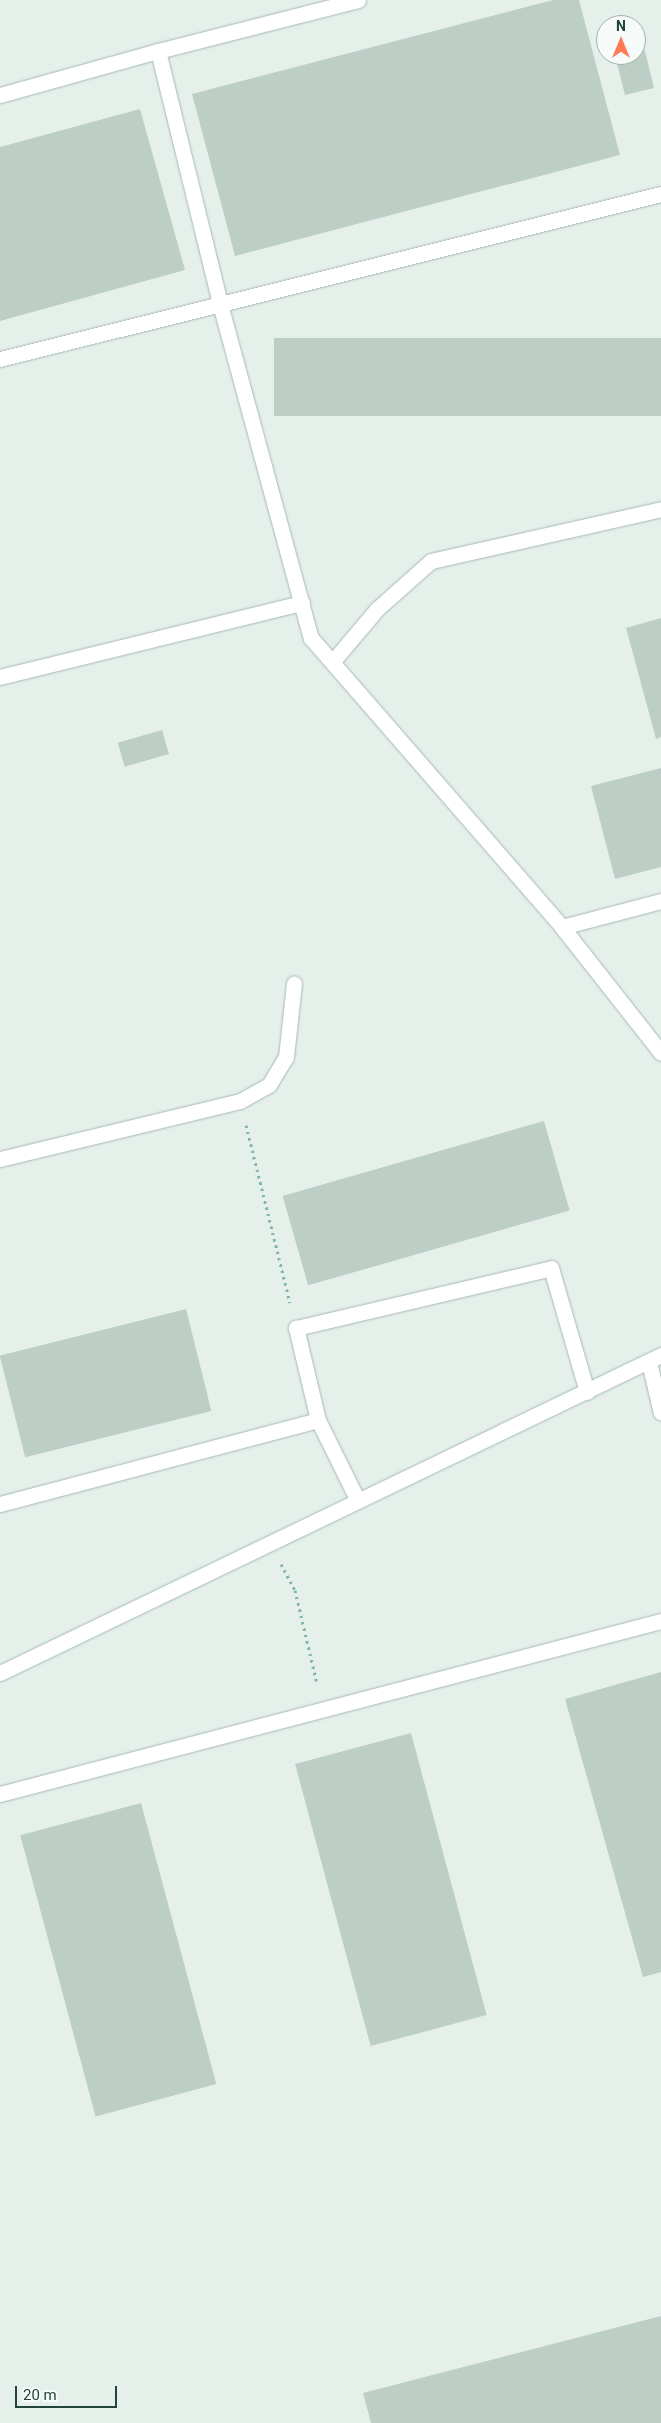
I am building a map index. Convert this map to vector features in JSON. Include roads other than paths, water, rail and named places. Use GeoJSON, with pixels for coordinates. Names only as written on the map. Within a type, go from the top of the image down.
{"type":"FeatureCollection","features":[{"type":"Feature","properties":{"kind":"lane"},"geometry":{"type":"LineString","coordinates":[[0,94],[358,0]]}},
{"type":"Feature","properties":{"kind":"lane"},"geometry":{"type":"LineString","coordinates":[[158,51],[220,304],[311,638],[333,661],[562,927],[661,1052]]}},
{"type":"Feature","properties":{"kind":"lane"},"geometry":{"type":"LineString","coordinates":[[0,359],[661,194]]}},
{"type":"Feature","properties":{"kind":"lane"},"geometry":{"type":"LineString","coordinates":[[333,661],[377,609],[431,561],[661,509]]}},
{"type":"Feature","properties":{"kind":"lane"},"geometry":{"type":"LineString","coordinates":[[0,677],[302,603]]}},
{"type":"Feature","properties":{"kind":"lane"},"geometry":{"type":"LineString","coordinates":[[562,927],[661,901]]}},
{"type":"Feature","properties":{"kind":"lane"},"geometry":{"type":"LineString","coordinates":[[0,1159],[240,1101],[269,1085],[286,1057],[294,983]]}},
{"type":"Feature","properties":{"kind":"lane"},"geometry":{"type":"LineString","coordinates":[[358,1502],[318,1420],[296,1328],[551,1268],[587,1392]]}},
{"type":"Feature","properties":{"kind":"lane"},"geometry":{"type":"LineString","coordinates":[[0,1672],[269,1541],[358,1502],[655,1358],[661,1413]]}},
{"type":"Feature","properties":{"kind":"lane"},"geometry":{"type":"LineString","coordinates":[[0,1504],[318,1420]]}},
{"type":"Feature","properties":{"kind":"lane"},"geometry":{"type":"LineString","coordinates":[[0,1794],[323,1712],[661,1621]]}}]}
